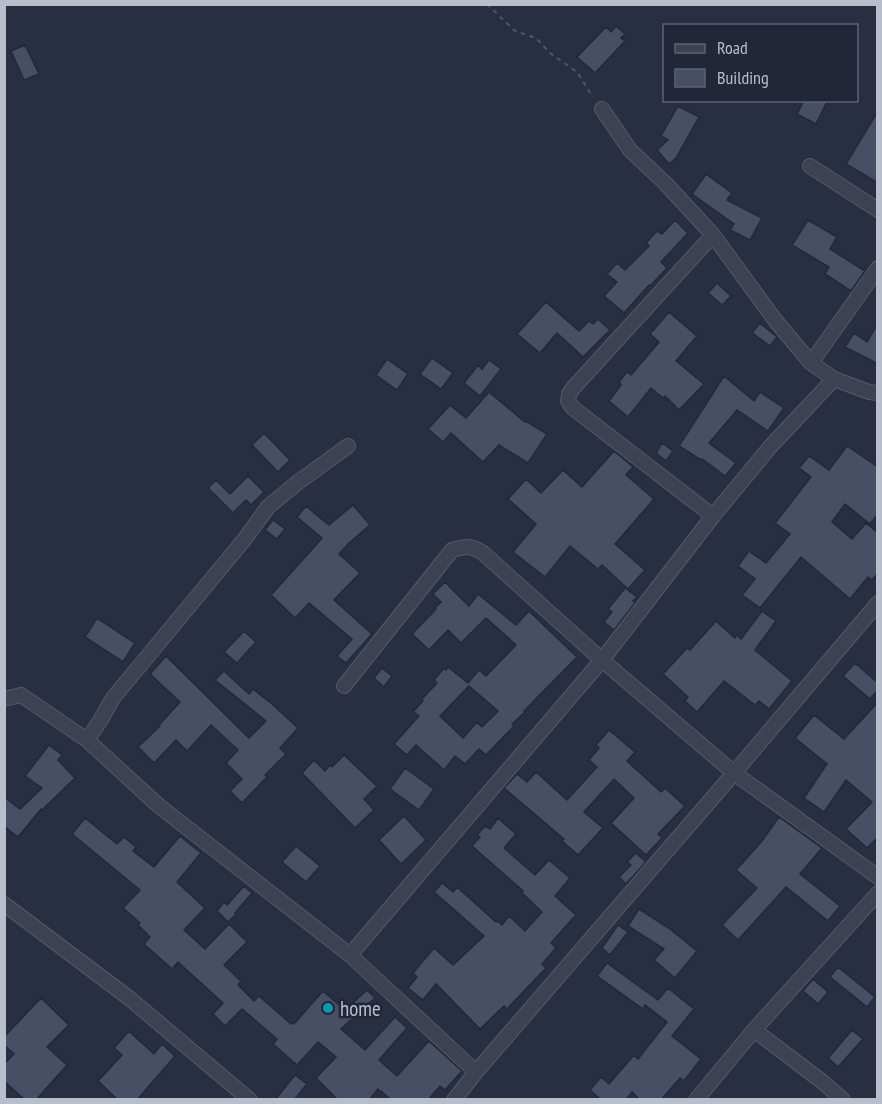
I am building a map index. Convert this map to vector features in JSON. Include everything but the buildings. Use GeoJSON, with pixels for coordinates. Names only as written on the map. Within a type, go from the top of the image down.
{"type":"FeatureCollection","features":[{"type":"Feature","properties":{"kind":"street"},"geometry":{"type":"LineString","coordinates":[[602,110],[630,150],[666,184],[713,235],[811,363],[834,379],[878,393]]}},
{"type":"Feature","properties":{"kind":"street"},"geometry":{"type":"LineString","coordinates":[[810,166],[878,210]]}},
{"type":"Feature","properties":{"kind":"street"},"geometry":{"type":"LineString","coordinates":[[713,235],[574,387],[569,394],[568,401],[573,408],[713,516]]}},
{"type":"Feature","properties":{"kind":"street"},"geometry":{"type":"LineString","coordinates":[[811,363],[878,268]]}},
{"type":"Feature","properties":{"kind":"street"},"geometry":{"type":"LineString","coordinates":[[350,955],[602,660],[713,516],[770,447],[834,379]]}},
{"type":"Feature","properties":{"kind":"street"},"geometry":{"type":"LineString","coordinates":[[87,740],[113,698],[244,540],[268,507],[348,446]]}},
{"type":"Feature","properties":{"kind":"street"},"geometry":{"type":"LineString","coordinates":[[344,686],[452,550],[465,547],[475,548],[734,773],[878,877]]}},
{"type":"Feature","properties":{"kind":"street"},"geometry":{"type":"LineString","coordinates":[[454,1100],[878,603]]}},
{"type":"Feature","properties":{"kind":"street"},"geometry":{"type":"LineString","coordinates":[[4,699],[21,695],[87,740],[159,806],[350,955],[476,1072]]}},
{"type":"Feature","properties":{"kind":"street"},"geometry":{"type":"LineString","coordinates":[[696,1100],[754,1030],[878,893]]}},
{"type":"Feature","properties":{"kind":"street"},"geometry":{"type":"LineString","coordinates":[[4,904],[129,998],[250,1100]]}},
{"type":"Feature","properties":{"kind":"street"},"geometry":{"type":"LineString","coordinates":[[754,1030],[843,1100]]}},
{"type":"Feature","properties":{"kind":"path"},"geometry":{"type":"LineString","coordinates":[[487,4],[515,31],[536,38],[550,53],[577,72],[602,110]]}},
{"type":"Feature","properties":{"kind":"place","name":"home"},"geometry":{"type":"Point","coordinates":[328,1008]}}]}
